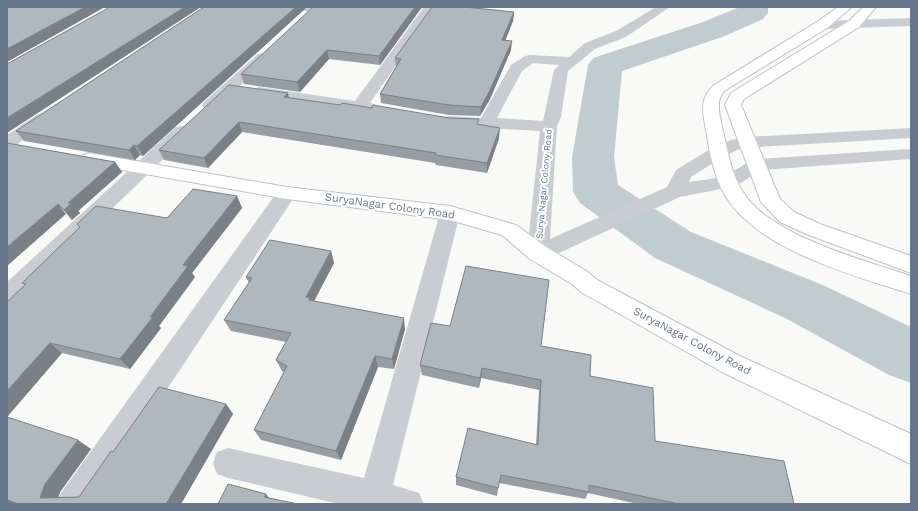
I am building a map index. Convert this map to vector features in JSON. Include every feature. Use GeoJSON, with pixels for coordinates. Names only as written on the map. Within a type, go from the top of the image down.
{"type":"FeatureCollection","features":[{"type":"Feature","properties":{"kind":"street"},"geometry":{"type":"LineString","coordinates":[[298,24],[311,7]]}},
{"type":"Feature","properties":{"kind":"street"},"geometry":{"type":"LineString","coordinates":[[360,106],[430,7]]}},
{"type":"Feature","properties":{"kind":"street","name":"Surya Nagar Colony Road"},"geometry":{"type":"LineString","coordinates":[[538,253],[549,126],[553,117],[561,70],[590,46],[621,34],[664,7]]}},
{"type":"Feature","properties":{"kind":"street"},"geometry":{"type":"LineString","coordinates":[[911,13],[835,16],[718,88],[712,96],[711,105],[718,152],[729,182],[738,199],[761,222],[784,237],[818,252],[911,285]]}},
{"type":"Feature","properties":{"kind":"street"},"geometry":{"type":"LineString","coordinates":[[911,22],[862,15],[737,96],[733,106],[771,202],[787,217],[812,229],[911,265]]}},
{"type":"Feature","properties":{"kind":"street"},"geometry":{"type":"LineString","coordinates":[[7,296],[275,45]]}},
{"type":"Feature","properties":{"kind":"street"},"geometry":{"type":"LineString","coordinates":[[486,124],[516,68],[530,58],[573,61]]}},
{"type":"Feature","properties":{"kind":"street"},"geometry":{"type":"LineString","coordinates":[[230,88],[382,110]]}},
{"type":"Feature","properties":{"kind":"street"},"geometry":{"type":"LineString","coordinates":[[7,144],[53,112]]}},
{"type":"Feature","properties":{"kind":"street"},"geometry":{"type":"LineString","coordinates":[[435,119],[486,124],[549,126]]}},
{"type":"Feature","properties":{"kind":"street"},"geometry":{"type":"LineString","coordinates":[[675,191],[683,174],[718,152],[737,144],[747,142],[911,133]]}},
{"type":"Feature","properties":{"kind":"street"},"geometry":{"type":"LineString","coordinates":[[7,144],[29,149]]}},
{"type":"Feature","properties":{"kind":"street"},"geometry":{"type":"LineString","coordinates":[[538,253],[675,191],[729,182],[757,165],[911,154]]}},
{"type":"Feature","properties":{"kind":"street","name":"SuryaNagar Colony Road"},"geometry":{"type":"LineString","coordinates":[[74,157],[287,193],[450,213],[509,230],[538,253],[580,278],[590,286],[732,364],[911,448]]}},
{"type":"Feature","properties":{"kind":"street"},"geometry":{"type":"LineString","coordinates":[[72,504],[287,193]]}},
{"type":"Feature","properties":{"kind":"street"},"geometry":{"type":"LineString","coordinates":[[374,496],[450,213]]}},
{"type":"Feature","properties":{"kind":"street"},"geometry":{"type":"LineString","coordinates":[[228,463],[408,504]]}},
{"type":"Feature","properties":{"kind":"building"},"geometry":{"type":"Polygon","coordinates":[[[85,7],[7,49],[7,8],[85,7]]]}},
{"type":"Feature","properties":{"kind":"building"},"geometry":{"type":"Polygon","coordinates":[[[110,7],[185,7],[7,118],[7,64],[110,7]]]}},
{"type":"Feature","properties":{"kind":"building"},"geometry":{"type":"Polygon","coordinates":[[[204,7],[296,7],[137,146],[134,145],[129,150],[16,131],[204,7]]]}},
{"type":"Feature","properties":{"kind":"building"},"geometry":{"type":"Polygon","coordinates":[[[313,7],[415,7],[379,56],[327,50],[297,82],[241,74],[313,7]]]}},
{"type":"Feature","properties":{"kind":"building"},"geometry":{"type":"Polygon","coordinates":[[[432,7],[464,7],[514,12],[502,40],[512,41],[481,107],[449,105],[380,94],[401,59],[395,58],[432,7]]]}},
{"type":"Feature","properties":{"kind":"building"},"geometry":{"type":"Polygon","coordinates":[[[229,85],[288,93],[284,97],[340,105],[342,103],[372,108],[373,105],[449,118],[479,119],[477,124],[500,128],[487,163],[435,155],[436,153],[239,122],[204,158],[159,150],[229,85]]]}},
{"type":"Feature","properties":{"kind":"building"},"geometry":{"type":"Polygon","coordinates":[[[7,143],[115,162],[68,203],[72,203],[64,210],[58,204],[7,247],[7,143]]]}},
{"type":"Feature","properties":{"kind":"building"},"geometry":{"type":"Polygon","coordinates":[[[193,189],[237,196],[183,265],[188,266],[150,317],[153,317],[120,359],[50,343],[7,391],[7,302],[26,284],[22,283],[80,227],[77,224],[96,206],[167,218],[193,189]]]}},
{"type":"Feature","properties":{"kind":"building"},"geometry":{"type":"Polygon","coordinates":[[[270,240],[331,251],[306,297],[310,298],[309,300],[404,318],[392,359],[375,356],[336,451],[254,430],[287,366],[276,360],[291,333],[224,320],[252,278],[246,277],[270,240]]]}},
{"type":"Feature","properties":{"kind":"building"},"geometry":{"type":"Polygon","coordinates":[[[466,266],[549,280],[541,346],[591,355],[590,376],[653,388],[655,441],[784,461],[794,504],[679,504],[589,485],[589,492],[501,475],[498,488],[456,477],[468,428],[538,445],[541,380],[482,368],[480,378],[420,365],[431,323],[450,326],[466,266]]]}},
{"type":"Feature","properties":{"kind":"building"},"geometry":{"type":"Polygon","coordinates":[[[159,387],[226,404],[166,504],[19,504],[7,500],[7,417],[78,440],[45,484],[40,498],[79,497],[159,387]]]}},
{"type":"Feature","properties":{"kind":"building"},"geometry":{"type":"Polygon","coordinates":[[[228,484],[266,494],[264,497],[298,504],[218,504],[228,484]]]}},
{"type":"Feature","properties":{"kind":"waterway"},"geometry":{"type":"LineString","coordinates":[[754,7],[753,13],[714,29],[605,65],[593,157],[596,192],[673,245],[805,302],[911,356]]}}]}
